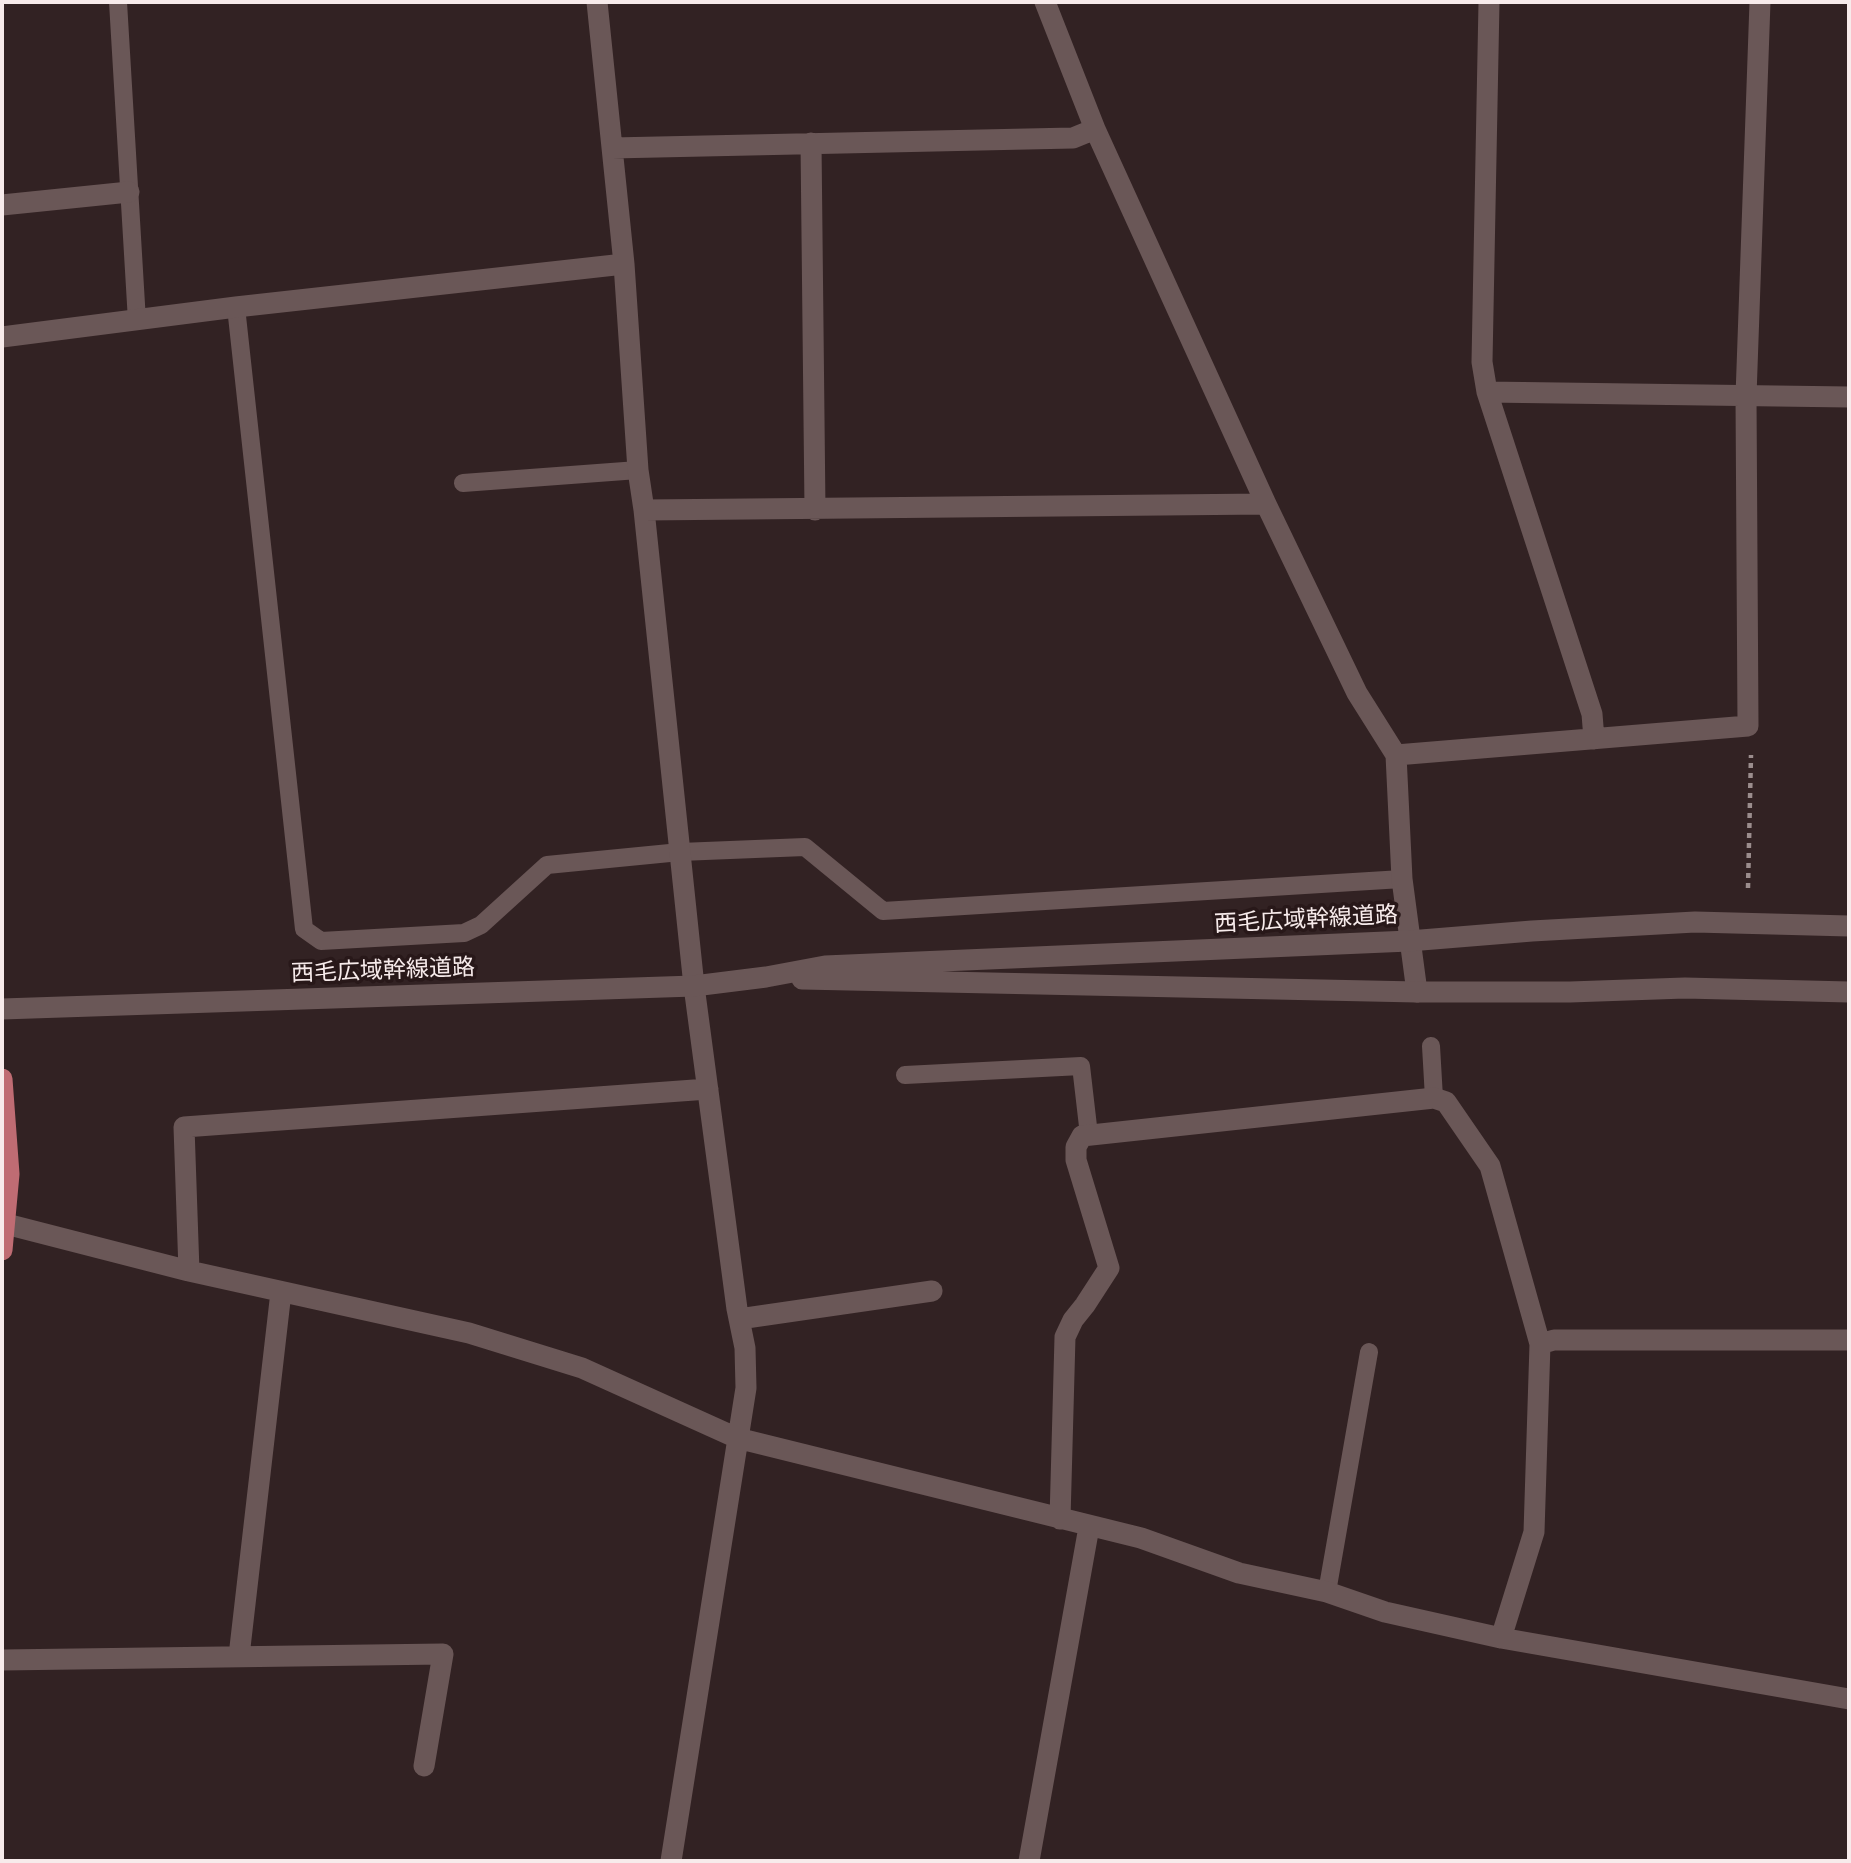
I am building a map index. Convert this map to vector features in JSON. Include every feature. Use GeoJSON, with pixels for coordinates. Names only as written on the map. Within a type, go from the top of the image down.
{"type":"FeatureCollection","features":[{"type":"Feature","properties":{"kind":"main road"},"geometry":{"type":"LineString","coordinates":[[2,1079],[9,1174],[2,1250]]}},
{"type":"Feature","properties":{"kind":"street"},"geometry":{"type":"LineString","coordinates":[[597,2],[624,264],[638,470],[694,986],[745,1348],[746,1388],[671,1861]]}},
{"type":"Feature","properties":{"kind":"street"},"geometry":{"type":"LineString","coordinates":[[1045,2],[1095,129],[1266,504],[1357,693],[1396,755],[1402,879],[1417,992]]}},
{"type":"Feature","properties":{"kind":"street"},"geometry":{"type":"LineString","coordinates":[[1489,2],[1482,362],[1487,392],[1592,714],[1594,739]]}},
{"type":"Feature","properties":{"kind":"street"},"geometry":{"type":"LineString","coordinates":[[1396,755],[1748,726],[1746,396],[1760,2]]}},
{"type":"Feature","properties":{"kind":"street"},"geometry":{"type":"LineString","coordinates":[[612,148],[1073,138],[1095,129]]}},
{"type":"Feature","properties":{"kind":"street"},"geometry":{"type":"LineString","coordinates":[[810,143],[815,509]]}},
{"type":"Feature","properties":{"kind":"street"},"geometry":{"type":"LineString","coordinates":[[2,205],[130,192]]}},
{"type":"Feature","properties":{"kind":"street"},"geometry":{"type":"LineString","coordinates":[[2,337],[236,307],[624,264]]}},
{"type":"Feature","properties":{"kind":"street"},"geometry":{"type":"LineString","coordinates":[[1487,392],[1849,397]]}},
{"type":"Feature","properties":{"kind":"street"},"geometry":{"type":"LineString","coordinates":[[644,510],[1266,504]]}},
{"type":"Feature","properties":{"kind":"street","name":"西毛広域幹線道路"},"geometry":{"type":"LineString","coordinates":[[2,1009],[694,986],[825,967],[1409,941],[1695,922],[1849,926]]}},
{"type":"Feature","properties":{"kind":"street","name":"西毛広域幹線道路"},"geometry":{"type":"LineString","coordinates":[[766,977],[846,982],[1417,992],[1570,992],[1685,988],[1849,992]]}},
{"type":"Feature","properties":{"kind":"street"},"geometry":{"type":"LineString","coordinates":[[189,1270],[184,1127],[708,1089]]}},
{"type":"Feature","properties":{"kind":"street"},"geometry":{"type":"LineString","coordinates":[[1060,1519],[1065,1337],[1073,1320],[1109,1268],[1076,1160],[1076,1147],[1082,1136],[1434,1098],[1446,1102],[1490,1166],[1540,1344],[1534,1532],[1501,1638]]}},
{"type":"Feature","properties":{"kind":"street"},"geometry":{"type":"LineString","coordinates":[[6,1224],[281,1292],[469,1333],[582,1368],[737,1438],[1141,1538],[1239,1573],[1327,1592],[1385,1612],[1501,1638],[1849,1699]]}},
{"type":"Feature","properties":{"kind":"street"},"geometry":{"type":"LineString","coordinates":[[739,1319],[932,1291]]}},
{"type":"Feature","properties":{"kind":"street"},"geometry":{"type":"LineString","coordinates":[[239,1656],[281,1292]]}},
{"type":"Feature","properties":{"kind":"street"},"geometry":{"type":"LineString","coordinates":[[1540,1344],[1554,1340],[1849,1340]]}},
{"type":"Feature","properties":{"kind":"street"},"geometry":{"type":"LineString","coordinates":[[1029,1861],[1089,1527]]}},
{"type":"Feature","properties":{"kind":"street"},"geometry":{"type":"LineString","coordinates":[[2,1660],[443,1654],[424,1766]]}},
{"type":"Feature","properties":{"kind":"lane"},"geometry":{"type":"LineString","coordinates":[[118,2],[137,321]]}},
{"type":"Feature","properties":{"kind":"lane"},"geometry":{"type":"LineString","coordinates":[[236,307],[304,929],[321,941],[464,933],[481,925],[547,864],[680,852],[805,847],[883,911],[1402,879]]}},
{"type":"Feature","properties":{"kind":"lane"},"geometry":{"type":"LineString","coordinates":[[463,483],[638,470]]}},
{"type":"Feature","properties":{"kind":"lane"},"geometry":{"type":"LineString","coordinates":[[1431,1046],[1434,1098]]}},
{"type":"Feature","properties":{"kind":"lane"},"geometry":{"type":"LineString","coordinates":[[905,1075],[1081,1066],[1089,1135]]}},
{"type":"Feature","properties":{"kind":"lane"},"geometry":{"type":"LineString","coordinates":[[1327,1592],[1369,1352]]}},
{"type":"Feature","properties":{"kind":"path"},"geometry":{"type":"LineString","coordinates":[[1748,726],[1752,742],[1748,888]]}}]}
